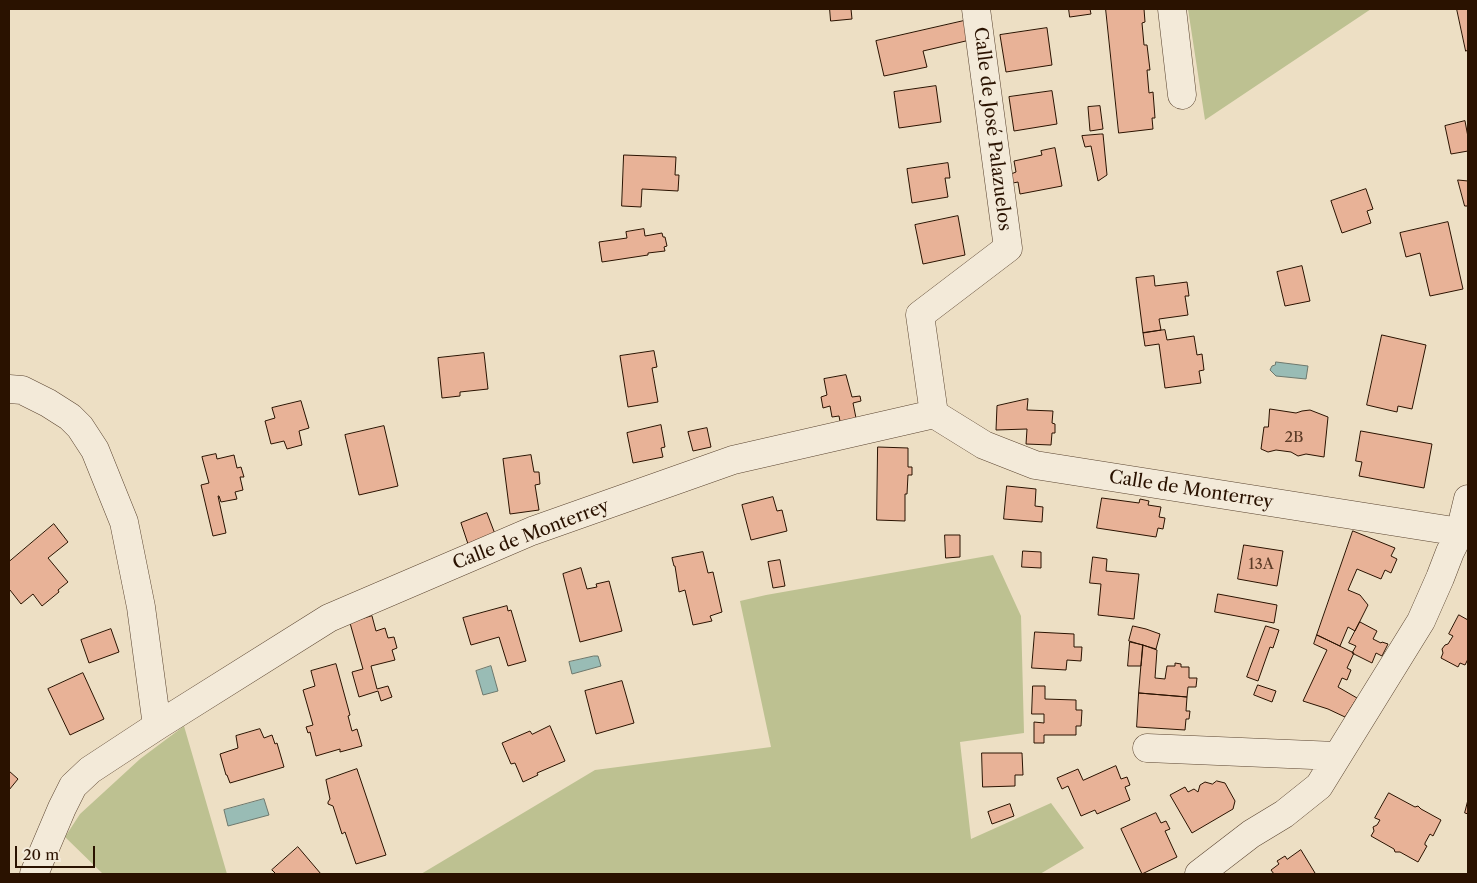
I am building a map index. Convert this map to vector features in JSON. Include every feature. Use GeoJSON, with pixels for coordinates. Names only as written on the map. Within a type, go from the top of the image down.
{"type":"FeatureCollection","features":[{"type":"Feature","properties":{"kind":"street","name":"Calle de José Palazuelos"},"geometry":{"type":"LineString","coordinates":[[934,414],[920,315],[1008,248],[976,9]]}},
{"type":"Feature","properties":{"kind":"street"},"geometry":{"type":"LineString","coordinates":[[1172,9],[1182,96]]}},
{"type":"Feature","properties":{"kind":"street"},"geometry":{"type":"LineString","coordinates":[[15,389],[48,402],[70,417],[80,426],[96,450],[126,531],[141,607],[157,726]]}},
{"type":"Feature","properties":{"kind":"street","name":"Calle de Monterrey"},"geometry":{"type":"LineString","coordinates":[[34,874],[62,808],[74,786],[90,770],[330,618],[532,532],[743,457],[934,414],[984,445],[1035,465],[1460,532]]}},
{"type":"Feature","properties":{"kind":"street"},"geometry":{"type":"LineString","coordinates":[[1199,874],[1251,834],[1284,814],[1319,786],[1421,621],[1460,532],[1468,500]]}},
{"type":"Feature","properties":{"kind":"street"},"geometry":{"type":"LineString","coordinates":[[1147,748],[1336,756]]}},
{"type":"Feature","properties":{"kind":"green space"},"geometry":{"type":"Polygon","coordinates":[[[1188,9],[1371,9],[1205,120],[1188,9]]]}},
{"type":"Feature","properties":{"kind":"green space"},"geometry":{"type":"Polygon","coordinates":[[[993,555],[1021,616],[1024,733],[960,742],[971,839],[1051,803],[1084,848],[1040,874],[421,874],[595,770],[771,747],[740,601],[993,555]]]}},
{"type":"Feature","properties":{"kind":"green space"},"geometry":{"type":"Polygon","coordinates":[[[184,726],[227,874],[103,874],[65,837],[80,814],[140,759],[184,726]]]}},
{"type":"Feature","properties":{"kind":"water"},"geometry":{"type":"Polygon","coordinates":[[[1276,362],[1308,366],[1306,379],[1276,376],[1270,370],[1276,362]]]}},
{"type":"Feature","properties":{"kind":"water"},"geometry":{"type":"Polygon","coordinates":[[[598,656],[601,666],[572,674],[569,662],[598,656]]]}},
{"type":"Feature","properties":{"kind":"water"},"geometry":{"type":"Polygon","coordinates":[[[491,666],[498,691],[483,695],[476,671],[491,666]]]}},
{"type":"Feature","properties":{"kind":"water"},"geometry":{"type":"Polygon","coordinates":[[[264,799],[269,815],[228,826],[224,810],[264,799]]]}},
{"type":"Feature","properties":{"kind":"building"},"geometry":{"type":"Polygon","coordinates":[[[830,9],[851,9],[852,19],[831,21],[830,9]]]}},
{"type":"Feature","properties":{"kind":"building"},"geometry":{"type":"Polygon","coordinates":[[[1069,9],[1090,9],[1091,14],[1070,17],[1069,9]]]}},
{"type":"Feature","properties":{"kind":"building"},"geometry":{"type":"Polygon","coordinates":[[[1106,9],[1144,9],[1145,22],[1142,23],[1144,45],[1147,45],[1150,70],[1147,70],[1149,93],[1153,92],[1155,118],[1152,118],[1153,129],[1119,133],[1106,9]]]}},
{"type":"Feature","properties":{"kind":"building"},"geometry":{"type":"Polygon","coordinates":[[[1457,9],[1468,9],[1468,50],[1466,51],[1457,9]]]}},
{"type":"Feature","properties":{"kind":"building"},"geometry":{"type":"Polygon","coordinates":[[[968,20],[970,40],[923,51],[927,67],[884,76],[876,41],[968,20]]]}},
{"type":"Feature","properties":{"kind":"building"},"geometry":{"type":"Polygon","coordinates":[[[1047,28],[1052,65],[1006,72],[1000,35],[1047,28]]]}},
{"type":"Feature","properties":{"kind":"building"},"geometry":{"type":"Polygon","coordinates":[[[936,86],[941,122],[899,128],[894,92],[936,86]]]}},
{"type":"Feature","properties":{"kind":"building"},"geometry":{"type":"Polygon","coordinates":[[[1052,91],[1057,124],[1014,131],[1009,97],[1052,91]]]}},
{"type":"Feature","properties":{"kind":"building"},"geometry":{"type":"Polygon","coordinates":[[[1100,106],[1103,129],[1090,131],[1088,107],[1100,106]]]}},
{"type":"Feature","properties":{"kind":"building"},"geometry":{"type":"Polygon","coordinates":[[[1465,121],[1468,151],[1451,154],[1445,126],[1465,121]]]}},
{"type":"Feature","properties":{"kind":"building"},"geometry":{"type":"Polygon","coordinates":[[[1103,134],[1107,175],[1098,181],[1091,146],[1085,147],[1082,136],[1103,134]]]}},
{"type":"Feature","properties":{"kind":"building"},"geometry":{"type":"Polygon","coordinates":[[[1055,148],[1062,186],[1020,194],[1018,182],[1013,183],[1011,174],[1016,172],[1014,161],[1042,155],[1041,151],[1055,148]]]}},
{"type":"Feature","properties":{"kind":"building"},"geometry":{"type":"Polygon","coordinates":[[[624,155],[676,157],[675,175],[679,175],[678,191],[642,189],[641,207],[622,206],[624,155]]]}},
{"type":"Feature","properties":{"kind":"building"},"geometry":{"type":"Polygon","coordinates":[[[948,163],[950,178],[945,178],[948,197],[912,203],[907,169],[948,163]]]}},
{"type":"Feature","properties":{"kind":"building"},"geometry":{"type":"Polygon","coordinates":[[[1458,180],[1468,181],[1468,206],[1465,206],[1458,180]]]}},
{"type":"Feature","properties":{"kind":"building"},"geometry":{"type":"Polygon","coordinates":[[[1366,189],[1373,209],[1367,211],[1371,223],[1342,233],[1331,201],[1366,189]]]}},
{"type":"Feature","properties":{"kind":"building"},"geometry":{"type":"Polygon","coordinates":[[[958,216],[965,255],[923,264],[915,225],[958,216]]]}},
{"type":"Feature","properties":{"kind":"building"},"geometry":{"type":"Polygon","coordinates":[[[1448,222],[1463,289],[1430,296],[1420,253],[1406,257],[1400,233],[1448,222]]]}},
{"type":"Feature","properties":{"kind":"building"},"geometry":{"type":"Polygon","coordinates":[[[644,229],[645,236],[662,233],[667,246],[664,247],[665,251],[602,262],[599,242],[627,238],[626,232],[644,229]]]}},
{"type":"Feature","properties":{"kind":"building"},"geometry":{"type":"Polygon","coordinates":[[[1302,266],[1310,301],[1285,306],[1277,272],[1302,266]]]}},
{"type":"Feature","properties":{"kind":"building"},"geometry":{"type":"Polygon","coordinates":[[[1154,276],[1155,286],[1187,282],[1189,296],[1185,296],[1188,315],[1159,319],[1161,330],[1143,333],[1136,278],[1154,276]]]}},
{"type":"Feature","properties":{"kind":"building"},"geometry":{"type":"Polygon","coordinates":[[[1165,330],[1167,340],[1194,336],[1197,355],[1202,354],[1204,370],[1199,371],[1201,383],[1165,388],[1159,344],[1145,346],[1143,333],[1165,330]]]}},
{"type":"Feature","properties":{"kind":"building"},"geometry":{"type":"Polygon","coordinates":[[[1382,335],[1426,345],[1412,409],[1398,406],[1397,412],[1367,405],[1382,335]]]}},
{"type":"Feature","properties":{"kind":"building"},"geometry":{"type":"Polygon","coordinates":[[[654,351],[657,367],[652,368],[658,402],[628,407],[620,356],[654,351]]]}},
{"type":"Feature","properties":{"kind":"building"},"geometry":{"type":"Polygon","coordinates":[[[484,353],[488,389],[460,392],[460,396],[442,398],[438,358],[484,353]]]}},
{"type":"Feature","properties":{"kind":"building"},"geometry":{"type":"Polygon","coordinates":[[[846,375],[852,397],[860,396],[861,401],[853,403],[857,423],[841,427],[839,416],[832,417],[830,406],[823,408],[821,397],[827,395],[824,379],[846,375]]]}},
{"type":"Feature","properties":{"kind":"building"},"geometry":{"type":"Polygon","coordinates":[[[1028,399],[1027,410],[1053,411],[1052,423],[1055,424],[1055,433],[1052,433],[1051,445],[1026,444],[1027,429],[996,430],[997,406],[1028,399]]]}},
{"type":"Feature","properties":{"kind":"building"},"geometry":{"type":"Polygon","coordinates":[[[301,401],[309,428],[299,431],[302,445],[287,449],[284,441],[271,444],[265,421],[275,418],[272,408],[301,401]]]}},
{"type":"Feature","properties":{"kind":"building"},"geometry":{"type":"Polygon","coordinates":[[[1270,409],[1296,413],[1310,410],[1328,417],[1324,457],[1306,454],[1298,456],[1291,452],[1276,450],[1268,452],[1261,449],[1264,427],[1268,427],[1270,409]]]}},
{"type":"Feature","properties":{"kind":"building"},"geometry":{"type":"Polygon","coordinates":[[[661,425],[665,447],[661,448],[663,457],[633,463],[627,433],[661,425]]]}},
{"type":"Feature","properties":{"kind":"building"},"geometry":{"type":"Polygon","coordinates":[[[384,426],[398,486],[359,495],[345,435],[384,426]]]}},
{"type":"Feature","properties":{"kind":"building"},"geometry":{"type":"Polygon","coordinates":[[[707,428],[711,447],[693,451],[688,432],[707,428]]]}},
{"type":"Feature","properties":{"kind":"building"},"geometry":{"type":"Polygon","coordinates":[[[1361,431],[1432,444],[1424,488],[1359,476],[1362,462],[1356,461],[1361,431]]]}},
{"type":"Feature","properties":{"kind":"building"},"geometry":{"type":"Polygon","coordinates":[[[878,447],[908,448],[908,467],[912,467],[912,475],[908,475],[907,494],[905,494],[905,521],[877,520],[878,447]]]}},
{"type":"Feature","properties":{"kind":"building"},"geometry":{"type":"Polygon","coordinates":[[[216,454],[217,459],[234,455],[237,468],[241,467],[244,477],[240,477],[243,490],[235,492],[237,499],[221,502],[218,496],[226,533],[213,536],[201,485],[209,483],[202,457],[216,454]]]}},
{"type":"Feature","properties":{"kind":"building"},"geometry":{"type":"Polygon","coordinates":[[[531,455],[534,472],[539,472],[540,484],[535,485],[539,510],[510,514],[503,459],[531,455]]]}},
{"type":"Feature","properties":{"kind":"building"},"geometry":{"type":"Polygon","coordinates":[[[1007,486],[1036,489],[1035,506],[1043,507],[1042,522],[1004,519],[1007,486]]]}},
{"type":"Feature","properties":{"kind":"building"},"geometry":{"type":"Polygon","coordinates":[[[773,497],[777,511],[782,510],[787,531],[751,540],[742,505],[773,497]]]}},
{"type":"Feature","properties":{"kind":"building"},"geometry":{"type":"Polygon","coordinates":[[[1102,498],[1139,503],[1140,499],[1149,501],[1148,505],[1161,507],[1159,517],[1165,518],[1163,529],[1158,528],[1156,537],[1097,528],[1102,498]]]}},
{"type":"Feature","properties":{"kind":"building"},"geometry":{"type":"Polygon","coordinates":[[[487,513],[495,534],[468,544],[461,523],[487,513]]]}},
{"type":"Feature","properties":{"kind":"building"},"geometry":{"type":"Polygon","coordinates":[[[54,524],[68,542],[48,558],[68,582],[42,606],[33,594],[21,604],[9,590],[9,562],[54,524]]]}},
{"type":"Feature","properties":{"kind":"building"},"geometry":{"type":"Polygon","coordinates":[[[1353,531],[1395,548],[1391,556],[1397,559],[1391,573],[1385,570],[1381,579],[1357,569],[1348,590],[1360,595],[1368,605],[1355,631],[1348,627],[1340,646],[1317,635],[1353,531]]]}},
{"type":"Feature","properties":{"kind":"building"},"geometry":{"type":"Polygon","coordinates":[[[945,535],[960,535],[960,557],[946,558],[945,535]]]}},
{"type":"Feature","properties":{"kind":"building"},"geometry":{"type":"Polygon","coordinates":[[[1244,545],[1283,551],[1277,586],[1238,579],[1244,545]]]}},
{"type":"Feature","properties":{"kind":"building"},"geometry":{"type":"Polygon","coordinates":[[[1023,551],[1041,552],[1041,568],[1022,567],[1023,551]]]}},
{"type":"Feature","properties":{"kind":"building"},"geometry":{"type":"Polygon","coordinates":[[[703,552],[708,573],[713,572],[722,612],[710,616],[712,621],[693,625],[685,590],[679,592],[672,558],[703,552]]]}},
{"type":"Feature","properties":{"kind":"building"},"geometry":{"type":"Polygon","coordinates":[[[1093,557],[1107,559],[1106,571],[1139,574],[1134,619],[1098,615],[1101,584],[1090,583],[1093,557]]]}},
{"type":"Feature","properties":{"kind":"building"},"geometry":{"type":"Polygon","coordinates":[[[780,560],[785,586],[773,588],[768,562],[780,560]]]}},
{"type":"Feature","properties":{"kind":"building"},"geometry":{"type":"Polygon","coordinates":[[[581,568],[587,589],[597,587],[596,584],[609,581],[622,631],[580,642],[563,574],[581,568]]]}},
{"type":"Feature","properties":{"kind":"building"},"geometry":{"type":"Polygon","coordinates":[[[1218,594],[1277,605],[1274,623],[1215,612],[1218,594]]]}},
{"type":"Feature","properties":{"kind":"building"},"geometry":{"type":"Polygon","coordinates":[[[507,606],[508,611],[511,610],[526,661],[508,666],[499,637],[471,645],[463,618],[507,606]]]}},
{"type":"Feature","properties":{"kind":"building"},"geometry":{"type":"Polygon","coordinates":[[[1459,615],[1468,620],[1468,659],[1465,665],[1460,663],[1458,667],[1441,658],[1442,649],[1453,636],[1449,634],[1459,615]]]}},
{"type":"Feature","properties":{"kind":"building"},"geometry":{"type":"Polygon","coordinates":[[[372,616],[376,631],[385,628],[388,638],[394,637],[397,648],[392,650],[395,660],[371,666],[377,689],[388,686],[392,697],[381,701],[378,691],[359,697],[352,672],[363,669],[350,623],[372,616]]]}},
{"type":"Feature","properties":{"kind":"building"},"geometry":{"type":"Polygon","coordinates":[[[1360,622],[1377,631],[1373,639],[1388,644],[1382,656],[1376,653],[1372,663],[1352,653],[1356,646],[1349,643],[1360,622]]]}},
{"type":"Feature","properties":{"kind":"building"},"geometry":{"type":"Polygon","coordinates":[[[1133,626],[1160,634],[1156,649],[1129,641],[1133,626]]]}},
{"type":"Feature","properties":{"kind":"building"},"geometry":{"type":"Polygon","coordinates":[[[1266,626],[1279,630],[1273,648],[1270,647],[1258,681],[1247,677],[1266,626]]]}},
{"type":"Feature","properties":{"kind":"building"},"geometry":{"type":"Polygon","coordinates":[[[111,629],[119,652],[89,663],[81,640],[111,629]]]}},
{"type":"Feature","properties":{"kind":"building"},"geometry":{"type":"Polygon","coordinates":[[[1035,632],[1074,634],[1074,647],[1082,647],[1081,661],[1067,660],[1066,670],[1032,668],[1035,632]]]}},
{"type":"Feature","properties":{"kind":"building"},"geometry":{"type":"Polygon","coordinates":[[[1317,635],[1354,653],[1347,668],[1351,670],[1347,680],[1342,678],[1338,687],[1357,698],[1345,717],[1303,701],[1327,650],[1314,644],[1317,635]]]}},
{"type":"Feature","properties":{"kind":"building"},"geometry":{"type":"Polygon","coordinates":[[[1130,642],[1143,645],[1141,666],[1128,666],[1130,642]]]}},
{"type":"Feature","properties":{"kind":"building"},"geometry":{"type":"Polygon","coordinates":[[[1143,645],[1157,650],[1155,678],[1165,679],[1167,666],[1175,666],[1175,663],[1181,664],[1181,667],[1189,667],[1189,678],[1197,678],[1196,687],[1188,687],[1187,697],[1139,693],[1143,645]]]}},
{"type":"Feature","properties":{"kind":"building"},"geometry":{"type":"Polygon","coordinates":[[[336,664],[350,715],[348,716],[352,731],[357,729],[362,746],[340,752],[340,749],[316,756],[310,732],[308,733],[306,727],[313,725],[303,690],[315,686],[311,671],[336,664]]]}},
{"type":"Feature","properties":{"kind":"building"},"geometry":{"type":"Polygon","coordinates":[[[83,673],[104,719],[70,735],[48,689],[83,673]]]}},
{"type":"Feature","properties":{"kind":"building"},"geometry":{"type":"Polygon","coordinates":[[[622,681],[634,723],[596,734],[585,691],[622,681]]]}},
{"type":"Feature","properties":{"kind":"building"},"geometry":{"type":"Polygon","coordinates":[[[1258,685],[1276,691],[1272,702],[1254,695],[1258,685]]]}},
{"type":"Feature","properties":{"kind":"building"},"geometry":{"type":"Polygon","coordinates":[[[1033,686],[1045,686],[1045,699],[1076,700],[1076,710],[1082,710],[1081,726],[1076,726],[1076,735],[1044,735],[1044,743],[1034,743],[1034,722],[1044,723],[1044,714],[1032,714],[1033,686]]]}},
{"type":"Feature","properties":{"kind":"building"},"geometry":{"type":"Polygon","coordinates":[[[1139,693],[1187,697],[1186,711],[1190,711],[1189,719],[1186,719],[1185,730],[1137,727],[1139,693]]]}},
{"type":"Feature","properties":{"kind":"building"},"geometry":{"type":"Polygon","coordinates":[[[550,726],[565,761],[537,773],[538,775],[523,782],[515,763],[511,764],[502,743],[530,731],[532,734],[550,726]]]}},
{"type":"Feature","properties":{"kind":"building"},"geometry":{"type":"Polygon","coordinates":[[[260,729],[264,738],[272,735],[275,744],[277,743],[284,767],[230,783],[220,754],[238,748],[236,736],[260,729]]]}},
{"type":"Feature","properties":{"kind":"building"},"geometry":{"type":"Polygon","coordinates":[[[982,753],[1022,753],[1023,775],[1015,775],[1015,786],[983,787],[982,753]]]}},
{"type":"Feature","properties":{"kind":"building"},"geometry":{"type":"Polygon","coordinates":[[[1116,766],[1121,779],[1127,777],[1130,785],[1125,787],[1130,800],[1097,814],[1095,810],[1081,816],[1068,786],[1062,789],[1057,778],[1078,769],[1083,780],[1116,766]]]}},
{"type":"Feature","properties":{"kind":"building"},"geometry":{"type":"Polygon","coordinates":[[[357,769],[386,855],[356,864],[345,832],[342,834],[333,806],[328,804],[330,799],[326,780],[357,769]]]}},
{"type":"Feature","properties":{"kind":"building"},"geometry":{"type":"Polygon","coordinates":[[[9,771],[18,779],[9,790],[9,771]]]}},
{"type":"Feature","properties":{"kind":"building"},"geometry":{"type":"Polygon","coordinates":[[[1217,781],[1225,783],[1235,801],[1233,809],[1192,833],[1170,795],[1185,787],[1188,792],[1194,789],[1198,792],[1200,785],[1205,782],[1212,784],[1217,781]]]}},
{"type":"Feature","properties":{"kind":"building"},"geometry":{"type":"Polygon","coordinates":[[[1389,793],[1415,807],[1418,806],[1441,820],[1433,836],[1430,834],[1425,843],[1427,846],[1418,862],[1400,852],[1395,852],[1394,849],[1371,836],[1374,831],[1373,827],[1380,820],[1375,818],[1389,793]]]}},
{"type":"Feature","properties":{"kind":"building"},"geometry":{"type":"Polygon","coordinates":[[[1468,800],[1468,814],[1465,813],[1468,800]]]}},
{"type":"Feature","properties":{"kind":"building"},"geometry":{"type":"Polygon","coordinates":[[[1010,804],[1014,816],[992,824],[988,812],[1010,804]]]}},
{"type":"Feature","properties":{"kind":"building"},"geometry":{"type":"Polygon","coordinates":[[[1156,813],[1161,823],[1166,821],[1170,829],[1165,831],[1177,857],[1142,874],[1121,829],[1156,813]]]}},
{"type":"Feature","properties":{"kind":"building"},"geometry":{"type":"Polygon","coordinates":[[[298,847],[321,874],[276,874],[272,870],[298,847]]]}},
{"type":"Feature","properties":{"kind":"building"},"geometry":{"type":"Polygon","coordinates":[[[1301,850],[1315,873],[1274,874],[1271,870],[1279,864],[1277,861],[1285,856],[1287,859],[1301,850]]]}}]}
